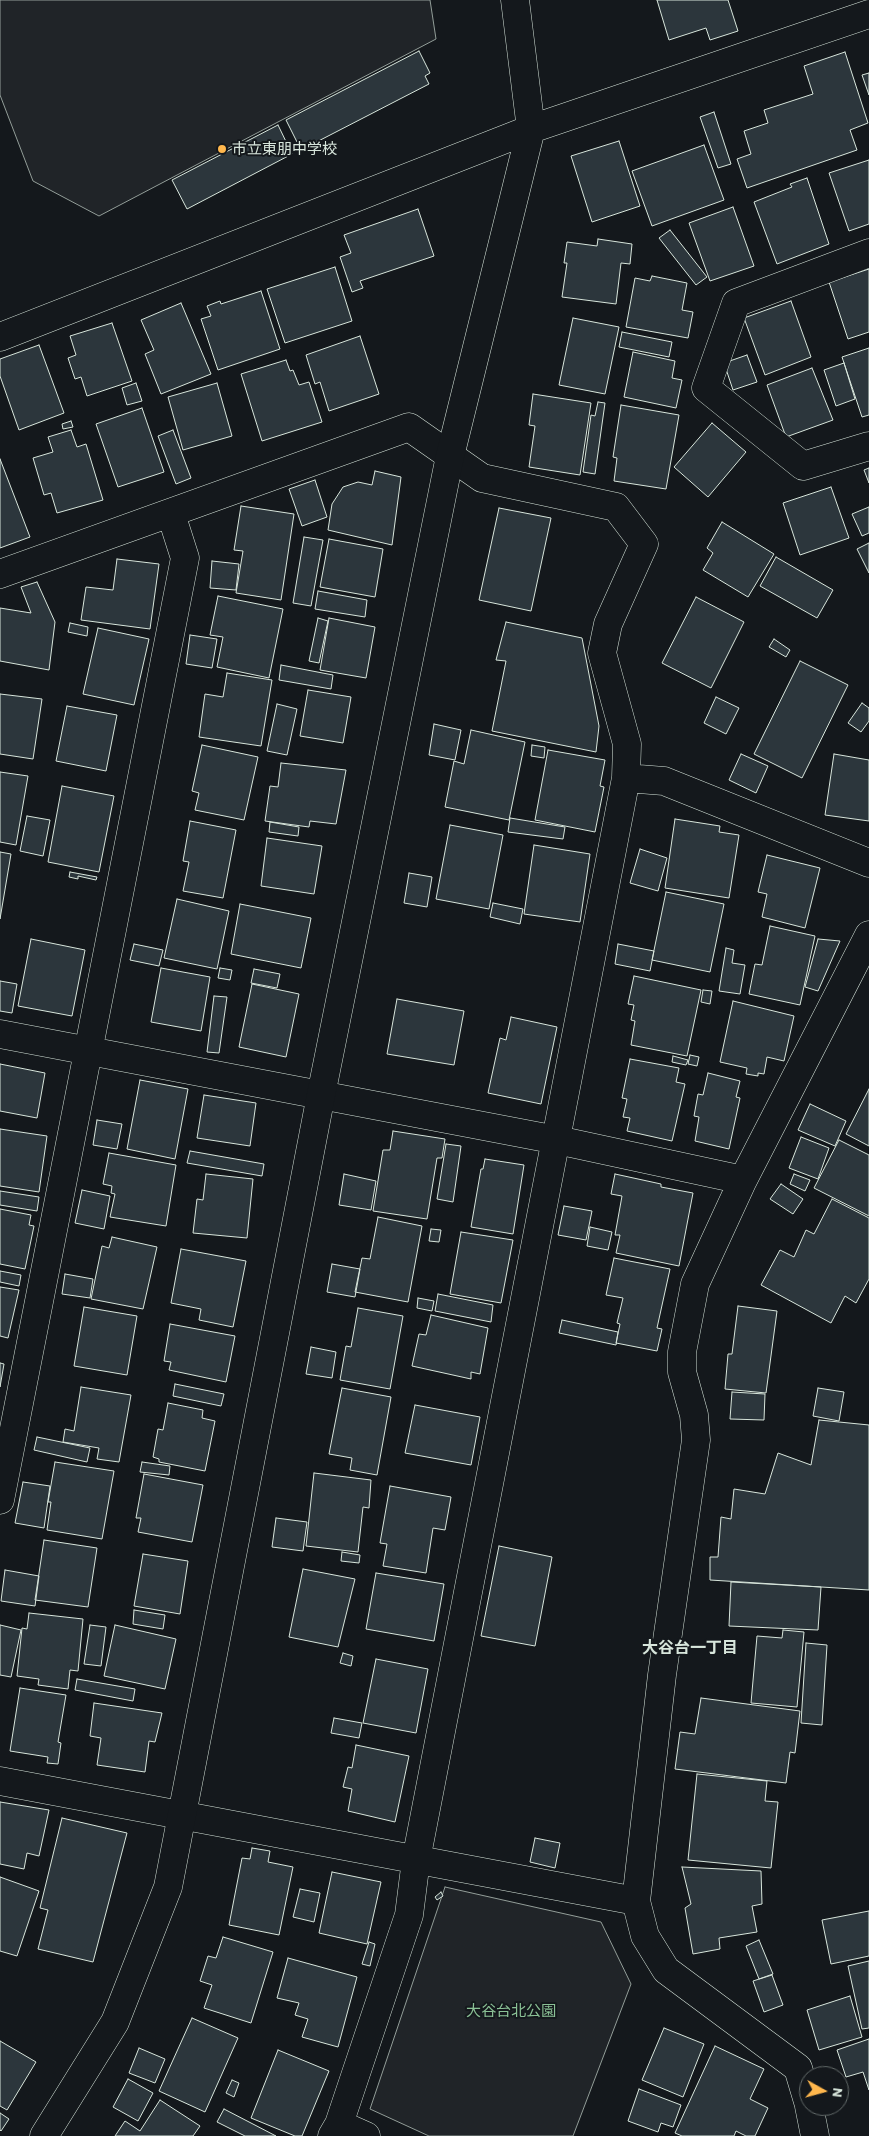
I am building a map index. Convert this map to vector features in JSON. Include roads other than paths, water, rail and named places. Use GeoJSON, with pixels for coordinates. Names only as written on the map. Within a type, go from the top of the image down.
{"type":"FeatureCollection","features":[{"type":"Feature","properties":{"kind":"street"},"geometry":{"type":"LineString","coordinates":[[44,2136],[115,2022],[168,1887],[184,1814],[321,1095],[450,456],[532,129],[515,0]]}},
{"type":"Feature","properties":{"kind":"street"},"geometry":{"type":"LineString","coordinates":[[0,337],[532,129],[869,14]]}},
{"type":"Feature","properties":{"kind":"street"},"geometry":{"type":"LineString","coordinates":[[869,253],[736,303],[706,388],[804,466],[869,446]]}},
{"type":"Feature","properties":{"kind":"street"},"geometry":{"type":"LineString","coordinates":[[0,574],[409,427],[482,478],[616,506],[644,544],[608,624],[602,653],[627,744],[626,778],[416,1860],[409,1915],[336,2130],[366,2136]]}},
{"type":"Feature","properties":{"kind":"street"},"geometry":{"type":"LineString","coordinates":[[0,1500],[87,1051],[186,558],[171,514]]}},
{"type":"Feature","properties":{"kind":"street"},"geometry":{"type":"LineString","coordinates":[[626,778],[664,780],[869,863]]}},
{"type":"Feature","properties":{"kind":"street"},"geometry":{"type":"LineString","coordinates":[[799,2071],[798,2068],[666,1970],[645,1936],[636,1901],[662,1675],[696,1440],[694,1415],[682,1372],[682,1352],[695,1284],[743,1180],[869,934]]}},
{"type":"Feature","properties":{"kind":"street"},"geometry":{"type":"LineString","coordinates":[[0,1034],[557,1140],[743,1180]]}},
{"type":"Feature","properties":{"kind":"street"},"geometry":{"type":"LineString","coordinates":[[0,1781],[184,1814],[636,1901]]}},
{"type":"Feature","properties":{"kind":"street"},"geometry":{"type":"LineString","coordinates":[[811,2116],[815,2136]]}},
{"type":"Feature","properties":{"kind":"place","name":"市立東朋中学校"},"geometry":{"type":"Point","coordinates":[222,149]}},
{"type":"Feature","properties":{"kind":"district","name":"大谷台一丁目"},"geometry":{"type":"Point","coordinates":[690,1648]}},
{"type":"Feature","properties":{"kind":"park label","name":"大谷台北公園"},"geometry":{"type":"Point","coordinates":[511,2011]}}]}
